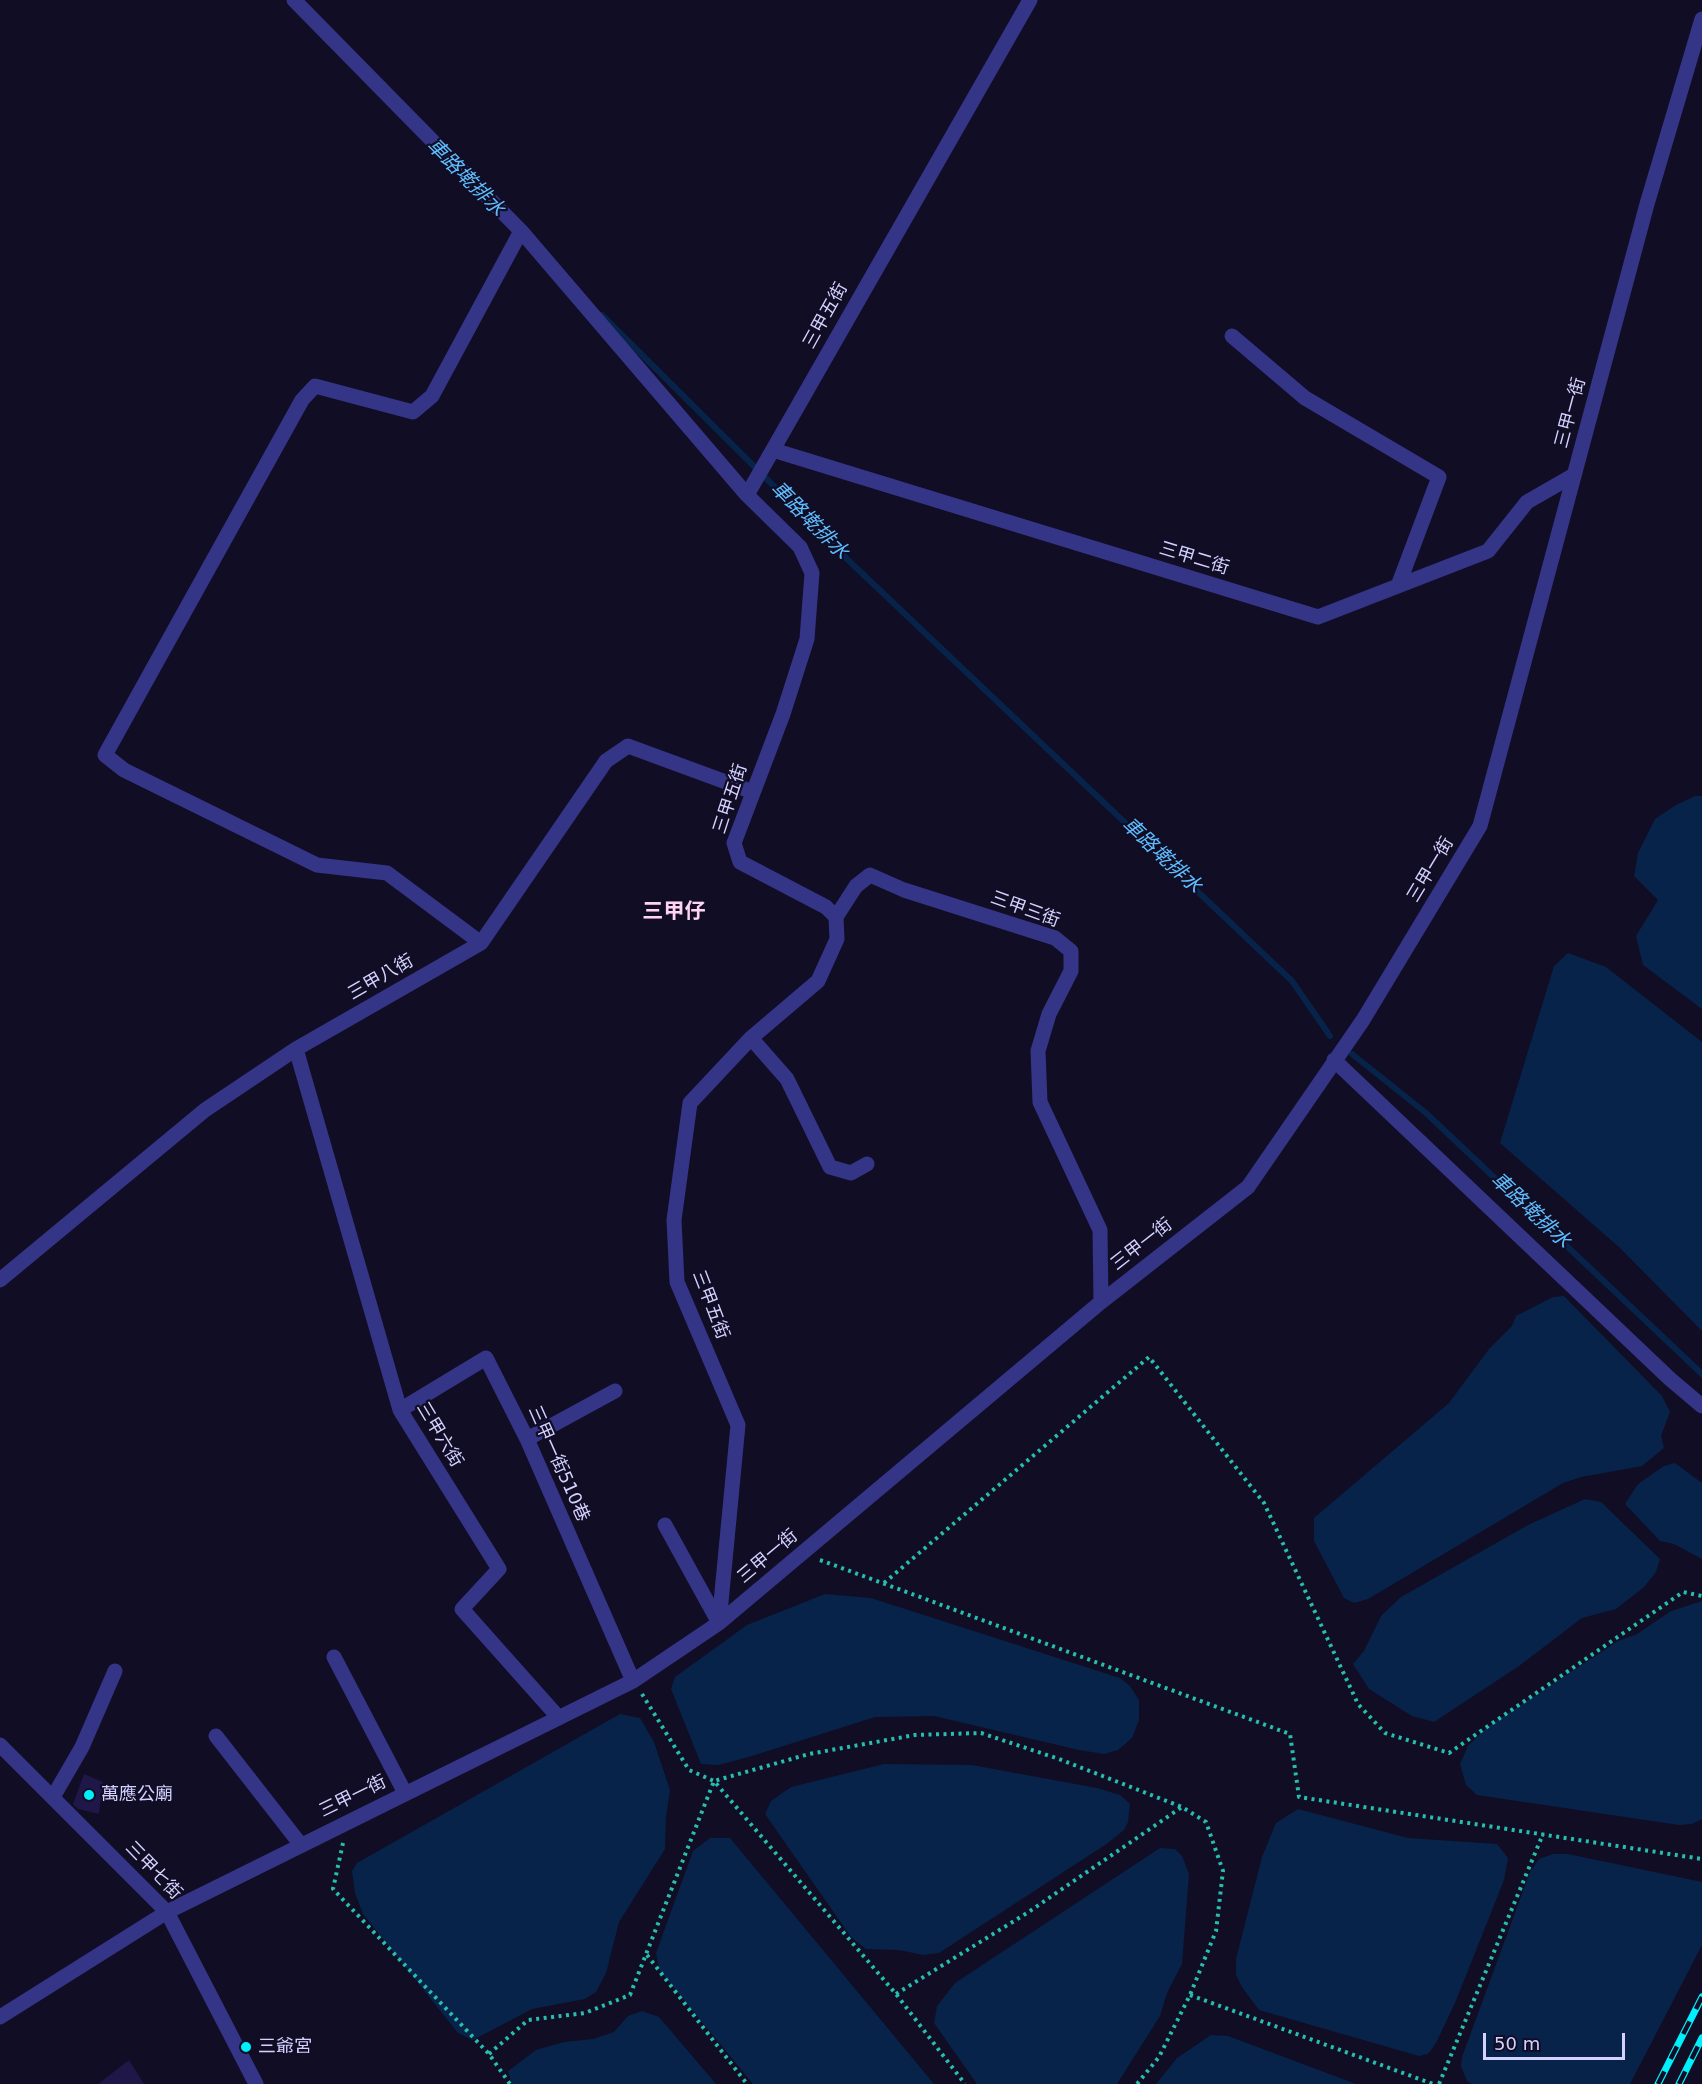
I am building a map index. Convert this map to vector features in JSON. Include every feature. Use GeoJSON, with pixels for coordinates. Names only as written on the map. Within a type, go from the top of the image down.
{"type":"FeatureCollection","features":[{"type":"Feature","properties":{"kind":"street"},"geometry":{"type":"LineString","coordinates":[[294,0],[521,231],[747,495]]}},
{"type":"Feature","properties":{"kind":"street","name":"三甲五街"},"geometry":{"type":"LineString","coordinates":[[719,1623],[738,1425],[677,1282],[674,1220],[690,1103],[751,1038],[818,981],[837,939],[836,917],[826,907],[740,862],[734,843],[783,714],[807,639],[812,573],[800,547],[747,495],[1030,0]]}},
{"type":"Feature","properties":{"kind":"street","name":"三甲一街"},"geometry":{"type":"LineString","coordinates":[[0,2017],[167,1912],[633,1681],[719,1623],[1101,1302],[1248,1187],[1363,1020],[1480,826],[1647,204],[1702,19]]}},
{"type":"Feature","properties":{"kind":"street"},"geometry":{"type":"LineString","coordinates":[[481,943],[387,873],[317,865],[124,770],[105,755],[302,400],[315,386],[413,412],[432,396],[521,231]]}},
{"type":"Feature","properties":{"kind":"street"},"geometry":{"type":"LineString","coordinates":[[1232,336],[1305,398],[1439,477],[1398,586]]}},
{"type":"Feature","properties":{"kind":"street","name":"三甲二街"},"geometry":{"type":"LineString","coordinates":[[773,450],[1318,617],[1488,551],[1527,502],[1574,475]]}},
{"type":"Feature","properties":{"kind":"street","name":"三甲八街"},"geometry":{"type":"LineString","coordinates":[[0,1280],[205,1110],[296,1048],[481,943],[606,760],[628,746],[753,792]]}},
{"type":"Feature","properties":{"kind":"street","name":"三甲三街"},"geometry":{"type":"LineString","coordinates":[[836,917],[856,886],[870,875],[904,890],[1055,939],[1071,951],[1071,971],[1049,1014],[1038,1051],[1040,1102],[1100,1230],[1101,1302]]}},
{"type":"Feature","properties":{"kind":"street"},"geometry":{"type":"LineString","coordinates":[[751,1038],[787,1079],[830,1167],[851,1173],[867,1164]]}},
{"type":"Feature","properties":{"kind":"street","name":"三甲六街"},"geometry":{"type":"LineString","coordinates":[[296,1048],[400,1410],[499,1569],[462,1609],[559,1718]]}},
{"type":"Feature","properties":{"kind":"street"},"geometry":{"type":"LineString","coordinates":[[1334,1060],[1670,1379],[1702,1406]]}},
{"type":"Feature","properties":{"kind":"street","name":"三甲一街510巷"},"geometry":{"type":"LineString","coordinates":[[400,1410],[486,1358],[527,1439],[633,1681]]}},
{"type":"Feature","properties":{"kind":"street"},"geometry":{"type":"LineString","coordinates":[[527,1439],[615,1391]]}},
{"type":"Feature","properties":{"kind":"street"},"geometry":{"type":"LineString","coordinates":[[665,1525],[719,1623]]}},
{"type":"Feature","properties":{"kind":"street"},"geometry":{"type":"LineString","coordinates":[[334,1658],[405,1793]]}},
{"type":"Feature","properties":{"kind":"street"},"geometry":{"type":"LineString","coordinates":[[53,1797],[82,1748],[115,1671]]}},
{"type":"Feature","properties":{"kind":"street"},"geometry":{"type":"LineString","coordinates":[[216,1736],[301,1845]]}},
{"type":"Feature","properties":{"kind":"street","name":"三甲七街"},"geometry":{"type":"LineString","coordinates":[[0,1745],[167,1912],[256,2084]]}},
{"type":"Feature","properties":{"kind":"path"},"geometry":{"type":"LineString","coordinates":[[884,1583],[1149,1357],[1264,1503],[1358,1704],[1385,1733],[1449,1753],[1683,1592],[1702,1596]]}},
{"type":"Feature","properties":{"kind":"path"},"geometry":{"type":"LineString","coordinates":[[802,1553],[1290,1734],[1299,1797],[1702,1859]]}},
{"type":"Feature","properties":{"kind":"path"},"geometry":{"type":"LineString","coordinates":[[633,1681],[689,1770],[714,1781],[896,1994],[965,2084]]}},
{"type":"Feature","properties":{"kind":"path"},"geometry":{"type":"LineString","coordinates":[[714,1781],[809,1754],[903,1737],[981,1733],[1059,1759],[1182,1807],[1206,1822],[1223,1871],[1216,1931],[1190,1995],[1159,2057],[1137,2084]]}},
{"type":"Feature","properties":{"kind":"path"},"geometry":{"type":"LineString","coordinates":[[489,2054],[528,2020],[585,2013],[630,1995],[714,1781]]}},
{"type":"Feature","properties":{"kind":"path"},"geometry":{"type":"LineString","coordinates":[[896,1994],[1027,1913],[1182,1807]]}},
{"type":"Feature","properties":{"kind":"path"},"geometry":{"type":"LineString","coordinates":[[347,1822],[333,1889],[489,2054],[510,2084]]}},
{"type":"Feature","properties":{"kind":"path"},"geometry":{"type":"LineString","coordinates":[[1439,2084],[1543,1834]]}},
{"type":"Feature","properties":{"kind":"path"},"geometry":{"type":"LineString","coordinates":[[647,1955],[747,2084]]}},
{"type":"Feature","properties":{"kind":"path"},"geometry":{"type":"LineString","coordinates":[[1190,1995],[1433,2084]]}},
{"type":"Feature","properties":{"kind":"water"},"geometry":{"type":"Polygon","coordinates":[[[1695,796],[1702,796],[1702,1009],[1643,965],[1636,936],[1658,900],[1634,876],[1638,853],[1655,819],[1695,796]]]}},
{"type":"Feature","properties":{"kind":"water"},"geometry":{"type":"Polygon","coordinates":[[[1568,953],[1606,967],[1702,1042],[1702,1331],[1620,1248],[1500,1143],[1554,966],[1568,953]]]}},
{"type":"Feature","properties":{"kind":"water"},"geometry":{"type":"Polygon","coordinates":[[[1564,1296],[1662,1396],[1670,1412],[1661,1436],[1664,1448],[1642,1466],[1581,1477],[1563,1483],[1368,1599],[1354,1603],[1344,1598],[1314,1541],[1314,1518],[1449,1403],[1489,1349],[1512,1326],[1516,1316],[1553,1297],[1564,1296]]]}},
{"type":"Feature","properties":{"kind":"water"},"geometry":{"type":"Polygon","coordinates":[[[1675,1463],[1702,1483],[1702,1559],[1674,1544],[1660,1541],[1625,1504],[1638,1484],[1664,1466],[1675,1463]]]}},
{"type":"Feature","properties":{"kind":"water"},"geometry":{"type":"Polygon","coordinates":[[[1585,1499],[1601,1502],[1660,1559],[1656,1572],[1644,1587],[1616,1609],[1582,1618],[1519,1666],[1434,1722],[1412,1716],[1369,1689],[1353,1664],[1364,1651],[1381,1616],[1401,1597],[1528,1525],[1585,1499]]]}},
{"type":"Feature","properties":{"kind":"water"},"geometry":{"type":"Polygon","coordinates":[[[825,1594],[871,1598],[1120,1678],[1130,1686],[1139,1700],[1139,1720],[1132,1738],[1118,1750],[1104,1754],[934,1716],[875,1717],[719,1765],[701,1764],[671,1689],[675,1677],[747,1625],[825,1594]]]}},
{"type":"Feature","properties":{"kind":"water"},"geometry":{"type":"Polygon","coordinates":[[[1702,1601],[1702,1819],[1692,1824],[1679,1825],[1477,1795],[1466,1785],[1460,1764],[1468,1746],[1487,1727],[1618,1641],[1637,1634],[1671,1611],[1702,1601]]]}},
{"type":"Feature","properties":{"kind":"water"},"geometry":{"type":"Polygon","coordinates":[[[620,1714],[640,1718],[654,1742],[670,1790],[665,1849],[619,1922],[606,1973],[596,1992],[585,1999],[532,2009],[473,2040],[458,2033],[363,1914],[355,1893],[352,1871],[357,1863],[620,1714]]]}},
{"type":"Feature","properties":{"kind":"water"},"geometry":{"type":"Polygon","coordinates":[[[884,1764],[972,1765],[1097,1788],[1120,1795],[1130,1804],[1128,1822],[1124,1830],[1108,1843],[939,1953],[923,1955],[899,1950],[866,1949],[851,1937],[765,1814],[771,1801],[791,1787],[884,1764]]]}},
{"type":"Feature","properties":{"kind":"water"},"geometry":{"type":"Polygon","coordinates":[[[1298,1809],[1408,1838],[1497,1844],[1508,1858],[1504,1880],[1455,2003],[1436,2043],[1428,2054],[1419,2056],[1259,2010],[1242,1987],[1236,1975],[1236,1959],[1262,1857],[1276,1823],[1298,1809]]]}},
{"type":"Feature","properties":{"kind":"water"},"geometry":{"type":"Polygon","coordinates":[[[710,1838],[730,1838],[934,2084],[753,2084],[660,1971],[656,1953],[693,1851],[710,1838]]]}},
{"type":"Feature","properties":{"kind":"water"},"geometry":{"type":"Polygon","coordinates":[[[1160,1848],[1175,1849],[1182,1856],[1189,1874],[1182,1964],[1167,1993],[1160,2016],[1117,2084],[977,2084],[934,2023],[937,2006],[955,1983],[1160,1848]]]}},
{"type":"Feature","properties":{"kind":"water"},"geometry":{"type":"Polygon","coordinates":[[[1553,1854],[1568,1854],[1702,1882],[1702,1945],[1630,2084],[1472,2084],[1467,2081],[1461,2066],[1462,2057],[1530,1872],[1539,1859],[1553,1854]]]}},
{"type":"Feature","properties":{"kind":"water"},"geometry":{"type":"Polygon","coordinates":[[[642,2011],[659,2017],[716,2084],[512,2084],[508,2071],[536,2050],[564,2042],[593,2039],[614,2032],[628,2016],[642,2011]]]}},
{"type":"Feature","properties":{"kind":"water"},"geometry":{"type":"Polygon","coordinates":[[[1211,2035],[1228,2036],[1356,2084],[1156,2084],[1177,2058],[1211,2035]]]}},
{"type":"Feature","properties":{"kind":"building","name":"萬應公廟"},"geometry":{"type":"Polygon","coordinates":[[[84,1774],[103,1782],[99,1814],[78,1809],[73,1804],[84,1774]]]}},
{"type":"Feature","properties":{"kind":"building"},"geometry":{"type":"Polygon","coordinates":[[[129,2060],[144,2084],[98,2084],[129,2060]]]}},
{"type":"Feature","properties":{"kind":"waterway","name":"車路墘排水"},"geometry":{"type":"LineString","coordinates":[[602,315],[848,560],[1292,981],[1330,1036]]}},
{"type":"Feature","properties":{"kind":"waterway","name":"車路墘排水"},"geometry":{"type":"LineString","coordinates":[[1352,1054],[1426,1113],[1702,1374]]}},
{"type":"Feature","properties":{"kind":"railway"},"geometry":{"type":"LineString","coordinates":[[1658,2084],[1702,1997]]}},
{"type":"Feature","properties":{"kind":"railway"},"geometry":{"type":"LineString","coordinates":[[1679,2084],[1702,2038]]}},
{"type":"Feature","properties":{"kind":"place","name":"萬應公廟"},"geometry":{"type":"Point","coordinates":[89,1795]}},
{"type":"Feature","properties":{"kind":"place","name":"三爺宮"},"geometry":{"type":"Point","coordinates":[246,2047]}},
{"type":"Feature","properties":{"kind":"district","name":"三甲仔"},"geometry":{"type":"Point","coordinates":[674,913]}}]}
